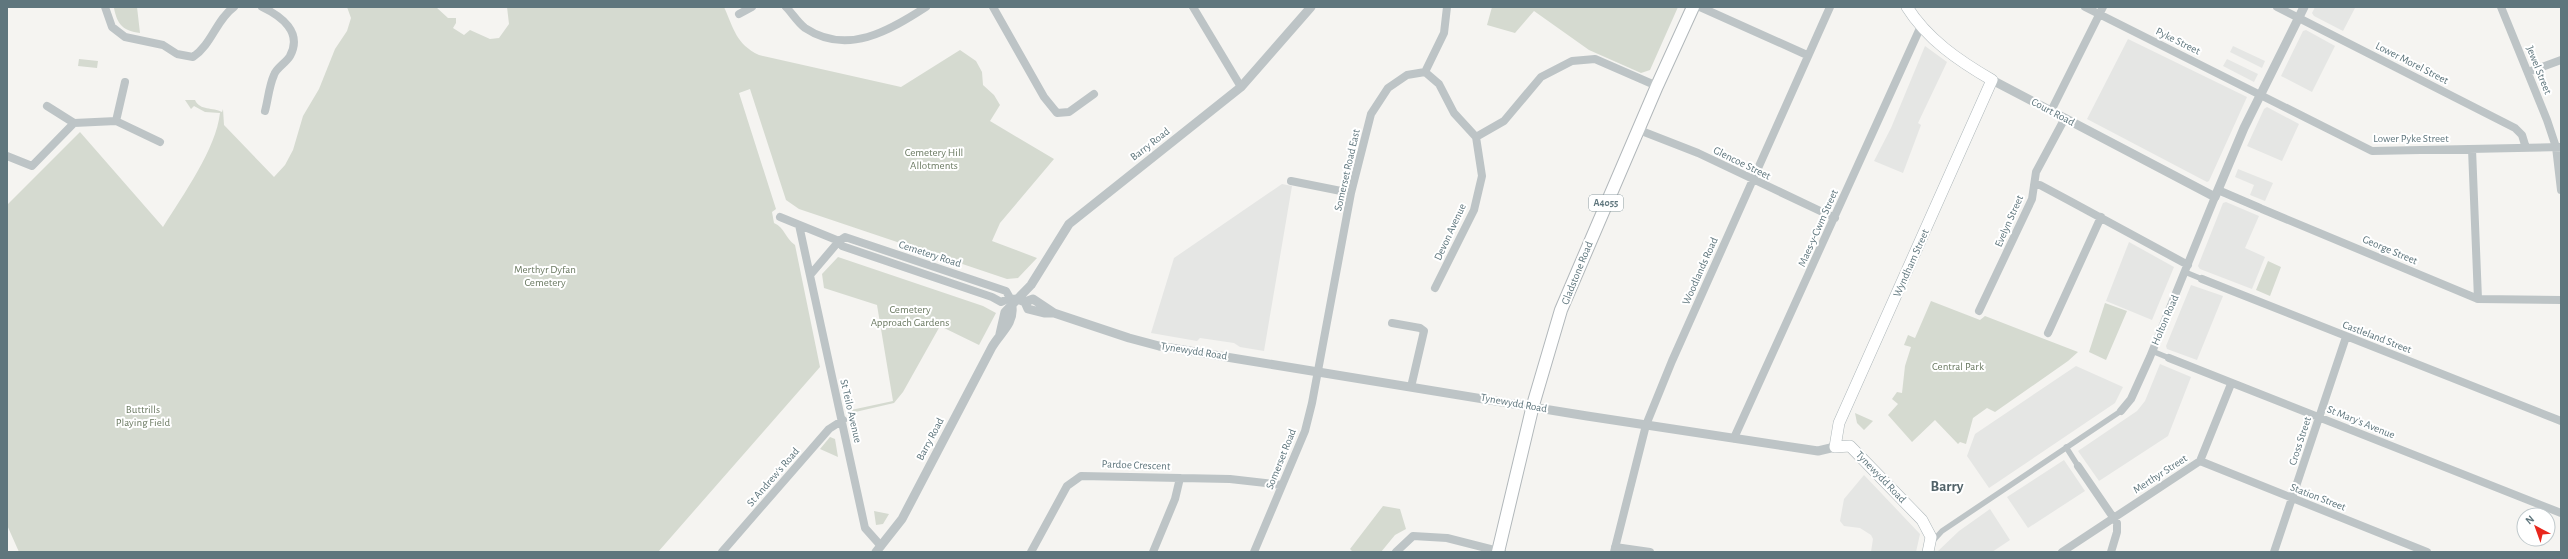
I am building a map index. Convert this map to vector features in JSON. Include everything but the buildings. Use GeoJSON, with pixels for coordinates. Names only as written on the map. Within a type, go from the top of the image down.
{"type":"FeatureCollection","features":[{"type":"Feature","properties":{"kind":"main road","name":"Gladstone Road"},"geometry":{"type":"LineString","coordinates":[[1499,552],[1534,406],[1561,310],[1657,86],[1693,7]]}},
{"type":"Feature","properties":{"kind":"main road","name":"Court Road"},"geometry":{"type":"LineString","coordinates":[[1907,7],[1921,26],[1960,60],[1992,80]]}},
{"type":"Feature","properties":{"kind":"main road","name":"Wyndham Street"},"geometry":{"type":"LineString","coordinates":[[1835,447],[1839,423],[1992,80]]}},
{"type":"Feature","properties":{"kind":"main road","name":"Tynewydd Road"},"geometry":{"type":"LineString","coordinates":[[1835,447],[1850,446],[1922,520],[1929,529],[1929,548]]}},
{"type":"Feature","properties":{"kind":"street"},"geometry":{"type":"LineString","coordinates":[[105,7],[112,27],[125,37],[163,45],[177,54],[193,57],[204,50],[226,12],[234,7]]}},
{"type":"Feature","properties":{"kind":"street"},"geometry":{"type":"LineString","coordinates":[[262,7],[278,14],[290,27],[294,41],[290,56],[274,74],[265,112]]}},
{"type":"Feature","properties":{"kind":"street"},"geometry":{"type":"LineString","coordinates":[[739,14],[752,7]]}},
{"type":"Feature","properties":{"kind":"street"},"geometry":{"type":"LineString","coordinates":[[786,7],[804,27],[826,38],[849,41],[870,38],[926,7]]}},
{"type":"Feature","properties":{"kind":"street"},"geometry":{"type":"LineString","coordinates":[[993,7],[1044,97],[1057,113],[1069,112],[1094,94]]}},
{"type":"Feature","properties":{"kind":"street"},"geometry":{"type":"LineString","coordinates":[[1193,7],[1241,87]]}},
{"type":"Feature","properties":{"kind":"street","name":"Barry Road"},"geometry":{"type":"LineString","coordinates":[[879,549],[902,519],[1000,334],[1002,317],[1031,285],[1069,224],[1241,87],[1311,7]]}},
{"type":"Feature","properties":{"kind":"street"},"geometry":{"type":"LineString","coordinates":[[1447,7],[1444,33],[1425,72],[1439,84],[1454,113],[1476,137],[1504,121],[1541,76],[1572,60],[1595,59],[1657,86]]}},
{"type":"Feature","properties":{"kind":"street"},"geometry":{"type":"LineString","coordinates":[[1700,7],[1807,55]]}},
{"type":"Feature","properties":{"kind":"street","name":"Woodlands Road"},"geometry":{"type":"LineString","coordinates":[[1614,550],[1646,425],[1807,55],[1830,7]]}},
{"type":"Feature","properties":{"kind":"street","name":"Pyke Street"},"geometry":{"type":"LineString","coordinates":[[2085,7],[2101,11],[2261,94]]}},
{"type":"Feature","properties":{"kind":"street","name":"Lower Morel Street"},"geometry":{"type":"LineString","coordinates":[[2277,7],[2515,128],[2525,141],[2526,148]]}},
{"type":"Feature","properties":{"kind":"street","name":"Holton Road"},"geometry":{"type":"LineString","coordinates":[[1929,548],[1942,531],[2121,411],[2131,399],[2186,269],[2216,193],[2261,94],[2304,7]]}},
{"type":"Feature","properties":{"kind":"street","name":"Jewel Street"},"geometry":{"type":"LineString","coordinates":[[2501,7],[2558,147],[2561,190]]}},
{"type":"Feature","properties":{"kind":"street"},"geometry":{"type":"LineString","coordinates":[[2051,111],[2101,11]]}},
{"type":"Feature","properties":{"kind":"street","name":"Maes-y-Cwm Street"},"geometry":{"type":"LineString","coordinates":[[1734,438],[1921,26]]}},
{"type":"Feature","properties":{"kind":"street"},"geometry":{"type":"LineString","coordinates":[[2528,72],[2561,60]]}},
{"type":"Feature","properties":{"kind":"street","name":"Somerset Road East"},"geometry":{"type":"LineString","coordinates":[[1318,371],[1351,192],[1371,114],[1388,88],[1407,75],[1425,72]]}},
{"type":"Feature","properties":{"kind":"street","name":"Court Road"},"geometry":{"type":"LineString","coordinates":[[1992,80],[2064,118],[2216,193]]}},
{"type":"Feature","properties":{"kind":"street"},"geometry":{"type":"LineString","coordinates":[[116,121],[125,82]]}},
{"type":"Feature","properties":{"kind":"street","name":"Lower Pyke Street"},"geometry":{"type":"LineString","coordinates":[[2261,94],[2372,151],[2558,147]]}},
{"type":"Feature","properties":{"kind":"street"},"geometry":{"type":"LineString","coordinates":[[47,106],[74,123],[116,121],[160,142]]}},
{"type":"Feature","properties":{"kind":"street","name":"Evelyn Street"},"geometry":{"type":"LineString","coordinates":[[1980,311],[2032,199],[2036,172],[2064,118]]}},
{"type":"Feature","properties":{"kind":"street"},"geometry":{"type":"LineString","coordinates":[[7,156],[32,166],[74,123]]}},
{"type":"Feature","properties":{"kind":"street","name":"Glencoe Street"},"geometry":{"type":"LineString","coordinates":[[1639,130],[1698,153],[1752,180],[1835,218]]}},
{"type":"Feature","properties":{"kind":"street","name":"Devon Avenue"},"geometry":{"type":"LineString","coordinates":[[1435,288],[1474,210],[1482,176],[1476,137]]}},
{"type":"Feature","properties":{"kind":"street"},"geometry":{"type":"LineString","coordinates":[[2472,149],[2478,299]]}},
{"type":"Feature","properties":{"kind":"street"},"geometry":{"type":"LineString","coordinates":[[1291,181],[1351,192]]}},
{"type":"Feature","properties":{"kind":"street"},"geometry":{"type":"LineString","coordinates":[[2034,185],[2040,185],[2101,217],[2186,269]]}},
{"type":"Feature","properties":{"kind":"street","name":"George Street"},"geometry":{"type":"LineString","coordinates":[[2216,193],[2261,208],[2478,299],[2561,300]]}},
{"type":"Feature","properties":{"kind":"street","name":"Cemetery Road"},"geometry":{"type":"LineString","coordinates":[[780,217],[838,241],[842,246],[992,297],[1001,302],[1016,302]]}},
{"type":"Feature","properties":{"kind":"street"},"geometry":{"type":"LineString","coordinates":[[2048,333],[2101,217]]}},
{"type":"Feature","properties":{"kind":"street","name":"St Teilo Avenue"},"geometry":{"type":"LineString","coordinates":[[799,225],[811,274],[865,528],[879,549]]}},
{"type":"Feature","properties":{"kind":"street"},"geometry":{"type":"LineString","coordinates":[[811,274],[838,241]]}},
{"type":"Feature","properties":{"kind":"street","name":"Castleland Street"},"geometry":{"type":"LineString","coordinates":[[2186,269],[2202,279],[2561,421]]}},
{"type":"Feature","properties":{"kind":"street","name":"Tynewydd Road"},"geometry":{"type":"LineString","coordinates":[[1016,302],[1028,308],[1044,313],[1054,313],[1142,342],[1646,425],[1818,451],[1835,447]]}},
{"type":"Feature","properties":{"kind":"street"},"geometry":{"type":"LineString","coordinates":[[1392,323],[1420,328],[1424,331],[1412,387]]}},
{"type":"Feature","properties":{"kind":"street","name":"Cross Street"},"geometry":{"type":"LineString","coordinates":[[2274,552],[2346,337]]}},
{"type":"Feature","properties":{"kind":"street","name":"St Mary's Avenue"},"geometry":{"type":"LineString","coordinates":[[2152,350],[2232,384],[2561,513]]}},
{"type":"Feature","properties":{"kind":"street","name":"Somerset Road"},"geometry":{"type":"LineString","coordinates":[[1254,552],[1304,431],[1318,371]]}},
{"type":"Feature","properties":{"kind":"street","name":"Merthyr Street"},"geometry":{"type":"LineString","coordinates":[[2062,552],[2200,461],[2232,384]]}},
{"type":"Feature","properties":{"kind":"street","name":"St Andrew's Road"},"geometry":{"type":"LineString","coordinates":[[722,552],[829,429],[842,420]]}},
{"type":"Feature","properties":{"kind":"street"},"geometry":{"type":"LineString","coordinates":[[2066,447],[2117,523],[2117,532],[2111,552]]}},
{"type":"Feature","properties":{"kind":"street","name":"Station Street"},"geometry":{"type":"LineString","coordinates":[[2200,461],[2427,552]]}},
{"type":"Feature","properties":{"kind":"street","name":"Pardoe Crescent"},"geometry":{"type":"LineString","coordinates":[[1031,552],[1067,486],[1081,476],[1230,479],[1282,485]]}},
{"type":"Feature","properties":{"kind":"street"},"geometry":{"type":"LineString","coordinates":[[1153,552],[1175,499],[1180,478]]}},
{"type":"Feature","properties":{"kind":"street"},"geometry":{"type":"LineString","coordinates":[[1396,552],[1413,536],[1447,538],[1499,552]]}},
{"type":"Feature","properties":{"kind":"street"},"geometry":{"type":"LineString","coordinates":[[1614,550],[1650,552]]}},
{"type":"Feature","properties":{"kind":"shaded area"},"geometry":{"type":"Polygon","coordinates":[[[2315,7],[2355,8],[2343,31],[2314,16],[2312,13],[2315,7]]]}},
{"type":"Feature","properties":{"kind":"shaded area"},"geometry":{"type":"Polygon","coordinates":[[[2306,30],[2335,46],[2312,92],[2281,76],[2303,31],[2306,30]]]}},
{"type":"Feature","properties":{"kind":"shaded area"},"geometry":{"type":"Polygon","coordinates":[[[2128,39],[2247,97],[2209,181],[2207,182],[2087,119],[2128,39]]]}},
{"type":"Feature","properties":{"kind":"shaded area"},"geometry":{"type":"Polygon","coordinates":[[[1925,46],[1947,62],[1918,123],[1921,125],[1903,173],[1874,161],[1891,128],[1925,46]]]}},
{"type":"Feature","properties":{"kind":"shaded area"},"geometry":{"type":"Polygon","coordinates":[[[2233,46],[2265,61],[2262,68],[2230,52],[2233,46]]]}},
{"type":"Feature","properties":{"kind":"shaded area"},"geometry":{"type":"Polygon","coordinates":[[[2227,59],[2258,74],[2254,82],[2223,66],[2227,59]]]}},
{"type":"Feature","properties":{"kind":"shaded area"},"geometry":{"type":"Polygon","coordinates":[[[2267,107],[2299,124],[2282,161],[2247,146],[2264,109],[2267,107]]]}},
{"type":"Feature","properties":{"kind":"shaded area"},"geometry":{"type":"Polygon","coordinates":[[[2238,169],[2273,183],[2265,201],[2250,195],[2254,185],[2235,177],[2238,169]]]}},
{"type":"Feature","properties":{"kind":"shaded area"},"geometry":{"type":"Polygon","coordinates":[[[1282,184],[1292,186],[1264,351],[1240,347],[1234,343],[1200,338],[1197,341],[1151,333],[1174,258],[1282,184]]]}},
{"type":"Feature","properties":{"kind":"shaded area"},"geometry":{"type":"Polygon","coordinates":[[[2226,202],[2259,216],[2245,248],[2265,257],[2252,289],[2200,269],[2198,266],[2223,203],[2226,202]]]}},
{"type":"Feature","properties":{"kind":"shaded area"},"geometry":{"type":"Polygon","coordinates":[[[2129,242],[2174,267],[2152,320],[2106,301],[2129,242]]]}},
{"type":"Feature","properties":{"kind":"shaded area"},"geometry":{"type":"Polygon","coordinates":[[[2191,285],[2223,296],[2197,360],[2167,349],[2166,346],[2191,285]]]}},
{"type":"Feature","properties":{"kind":"shaded area"},"geometry":{"type":"Polygon","coordinates":[[[2160,364],[2191,377],[2168,436],[2099,481],[2078,451],[2137,411],[2145,401],[2160,364]]]}},
{"type":"Feature","properties":{"kind":"shaded area"},"geometry":{"type":"Polygon","coordinates":[[[2076,366],[2123,387],[2115,403],[1989,488],[1967,456],[1975,434],[2076,366]]]}},
{"type":"Feature","properties":{"kind":"shaded area"},"geometry":{"type":"Polygon","coordinates":[[[2064,460],[2085,491],[2028,528],[2007,497],[2064,460]]]}},
{"type":"Feature","properties":{"kind":"shaded area"},"geometry":{"type":"Polygon","coordinates":[[[1864,475],[1920,534],[1916,552],[1871,552],[1873,539],[1871,535],[1860,528],[1844,526],[1840,521],[1844,499],[1864,475]]]}},
{"type":"Feature","properties":{"kind":"shaded area"},"geometry":{"type":"Polygon","coordinates":[[[1990,509],[2010,540],[1992,552],[1937,552],[1959,531],[1990,509]]]}},
{"type":"Feature","properties":{"kind":"green space"},"geometry":{"type":"Polygon","coordinates":[[[137,7],[140,33],[134,32],[122,26],[117,18],[114,8],[137,7]]]}},
{"type":"Feature","properties":{"kind":"green space","name":"Merthyr Dyfan Cemetery"},"geometry":{"type":"Polygon","coordinates":[[[347,7],[436,7],[448,18],[456,18],[456,23],[453,28],[464,35],[470,30],[490,39],[499,38],[509,24],[507,7],[724,7],[733,29],[740,41],[751,51],[759,55],[901,87],[960,50],[976,61],[982,72],[983,85],[994,95],[1000,105],[990,121],[1054,159],[1000,223],[992,241],[1037,258],[1018,278],[1007,279],[799,209],[786,200],[750,89],[739,93],[776,209],[772,212],[774,223],[781,228],[795,245],[820,367],[658,552],[19,552],[7,525],[7,205],[80,132],[163,227],[198,172],[212,142],[220,113],[205,112],[194,106],[191,109],[185,100],[195,100],[200,106],[222,112],[223,109],[224,125],[274,177],[285,165],[293,150],[303,116],[319,89],[335,49],[347,31],[351,18],[347,7]]]}},
{"type":"Feature","properties":{"kind":"green space"},"geometry":{"type":"Polygon","coordinates":[[[1492,7],[1678,7],[1650,70],[1641,73],[1589,50],[1534,11],[1515,33],[1487,25],[1492,7]]]}},
{"type":"Feature","properties":{"kind":"green space"},"geometry":{"type":"Polygon","coordinates":[[[79,59],[98,61],[97,68],[78,66],[79,59]]]}},
{"type":"Feature","properties":{"kind":"green space","name":"Cemetery Approach Gardens"},"geometry":{"type":"Polygon","coordinates":[[[838,257],[983,306],[996,313],[979,345],[940,326],[903,392],[894,403],[851,413],[851,410],[893,401],[877,305],[824,288],[822,274],[838,257]]]}},
{"type":"Feature","properties":{"kind":"green space"},"geometry":{"type":"Polygon","coordinates":[[[2268,261],[2281,267],[2270,296],[2256,290],[2268,261]]]}},
{"type":"Feature","properties":{"kind":"green space","name":"Central Park"},"geometry":{"type":"Polygon","coordinates":[[[1931,301],[1980,320],[1985,316],[2078,352],[2068,361],[1995,412],[1987,408],[1973,418],[1966,444],[1960,442],[1958,444],[1935,420],[1912,442],[1888,415],[1898,404],[1892,399],[1897,392],[1902,393],[1905,366],[1911,347],[1904,345],[1908,335],[1915,338],[1931,301]]]}},
{"type":"Feature","properties":{"kind":"green space"},"geometry":{"type":"Polygon","coordinates":[[[2105,303],[2127,311],[2106,360],[2089,352],[2105,303]]]}},
{"type":"Feature","properties":{"kind":"green space"},"geometry":{"type":"Polygon","coordinates":[[[1855,413],[1873,421],[1864,430],[1857,423],[1855,413]]]}},
{"type":"Feature","properties":{"kind":"green space"},"geometry":{"type":"Polygon","coordinates":[[[830,437],[835,439],[838,457],[820,449],[830,437]]]}},
{"type":"Feature","properties":{"kind":"green space"},"geometry":{"type":"Polygon","coordinates":[[[1383,506],[1400,509],[1406,529],[1395,535],[1381,552],[1353,552],[1350,549],[1383,506]]]}},
{"type":"Feature","properties":{"kind":"green space"},"geometry":{"type":"Polygon","coordinates":[[[874,511],[889,514],[883,524],[876,525],[874,511]]]}},
{"type":"Feature","properties":{"kind":"district","name":"Barry"},"geometry":{"type":"Point","coordinates":[1947,486]}},
{"type":"Feature","properties":{"kind":"park label","name":"Cemetery Hill Allotments"},"geometry":{"type":"Point","coordinates":[934,158]}},
{"type":"Feature","properties":{"kind":"park label","name":"Buttrills Playing Field"},"geometry":{"type":"Point","coordinates":[143,415]}}]}
